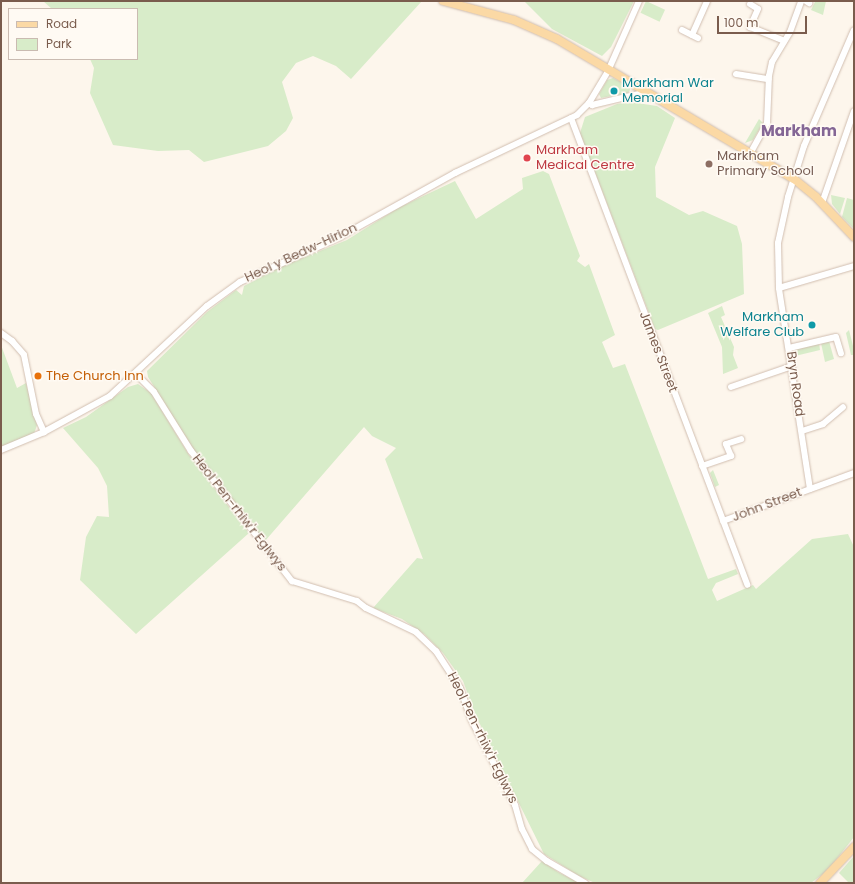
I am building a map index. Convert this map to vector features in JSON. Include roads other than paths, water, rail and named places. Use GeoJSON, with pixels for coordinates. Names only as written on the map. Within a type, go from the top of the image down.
{"type":"FeatureCollection","features":[{"type":"Feature","properties":{"kind":"main road"},"geometry":{"type":"LineString","coordinates":[[443,1],[536,28],[608,72],[647,92],[794,178],[822,203],[854,237]]}},
{"type":"Feature","properties":{"kind":"main road"},"geometry":{"type":"LineString","coordinates":[[820,883],[854,847]]}},
{"type":"Feature","properties":{"kind":"street","name":"Heol y Bedw-Hirion"},"geometry":{"type":"LineString","coordinates":[[1,450],[44,432],[96,406],[136,374],[207,306],[240,282],[340,237],[455,173],[570,118],[589,104],[608,72],[639,1]]}},
{"type":"Feature","properties":{"kind":"street"},"geometry":{"type":"LineString","coordinates":[[692,35],[708,1]]}},
{"type":"Feature","properties":{"kind":"street"},"geometry":{"type":"LineString","coordinates":[[751,152],[767,123],[769,79],[773,58],[793,26],[801,1]]}},
{"type":"Feature","properties":{"kind":"street"},"geometry":{"type":"LineString","coordinates":[[750,4],[758,9],[750,27],[784,41]]}},
{"type":"Feature","properties":{"kind":"street"},"geometry":{"type":"LineString","coordinates":[[682,30],[698,38]]}},
{"type":"Feature","properties":{"kind":"street","name":"Bryn Road"},"geometry":{"type":"LineString","coordinates":[[810,489],[779,288],[778,243],[794,178],[811,126],[854,30]]}},
{"type":"Feature","properties":{"kind":"street"},"geometry":{"type":"LineString","coordinates":[[736,74],[769,79]]}},
{"type":"Feature","properties":{"kind":"street"},"geometry":{"type":"LineString","coordinates":[[589,104],[592,105],[647,92]]}},
{"type":"Feature","properties":{"kind":"street"},"geometry":{"type":"LineString","coordinates":[[822,203],[854,111]]}},
{"type":"Feature","properties":{"kind":"street","name":"James Street"},"geometry":{"type":"LineString","coordinates":[[570,118],[747,585]]}},
{"type":"Feature","properties":{"kind":"street"},"geometry":{"type":"LineString","coordinates":[[779,288],[854,266]]}},
{"type":"Feature","properties":{"kind":"street"},"geometry":{"type":"LineString","coordinates":[[1,333],[12,341],[24,355],[34,410],[44,432]]}},
{"type":"Feature","properties":{"kind":"street"},"geometry":{"type":"LineString","coordinates":[[789,348],[836,337],[841,353]]}},
{"type":"Feature","properties":{"kind":"street"},"geometry":{"type":"LineString","coordinates":[[731,387],[792,366]]}},
{"type":"Feature","properties":{"kind":"street","name":"Heol Pen-rhiw'r Eglwys"},"geometry":{"type":"LineString","coordinates":[[136,374],[154,392],[191,451],[292,581],[357,601],[366,608],[416,632],[436,651],[460,688],[471,719],[515,805],[522,829],[532,849],[547,862],[585,883]]}},
{"type":"Feature","properties":{"kind":"street"},"geometry":{"type":"LineString","coordinates":[[802,431],[823,424],[843,407]]}},
{"type":"Feature","properties":{"kind":"street"},"geometry":{"type":"LineString","coordinates":[[702,466],[731,456],[726,444],[741,439]]}},
{"type":"Feature","properties":{"kind":"street","name":"John Street"},"geometry":{"type":"LineString","coordinates":[[723,521],[854,473]]}},
{"type":"Feature","properties":{"kind":"place","name":"Markham War Memorial"},"geometry":{"type":"Point","coordinates":[614,91]}},
{"type":"Feature","properties":{"kind":"place","name":"Markham Medical Centre"},"geometry":{"type":"Point","coordinates":[527,158]}},
{"type":"Feature","properties":{"kind":"place","name":"Markham Primary School"},"geometry":{"type":"Point","coordinates":[709,164]}},
{"type":"Feature","properties":{"kind":"place","name":"Markham Welfare Club"},"geometry":{"type":"Point","coordinates":[812,325]}},
{"type":"Feature","properties":{"kind":"place","name":"The Church Inn"},"geometry":{"type":"Point","coordinates":[38,376]}},
{"type":"Feature","properties":{"kind":"district","name":"Markham"},"geometry":{"type":"Point","coordinates":[799,131]}}]}
